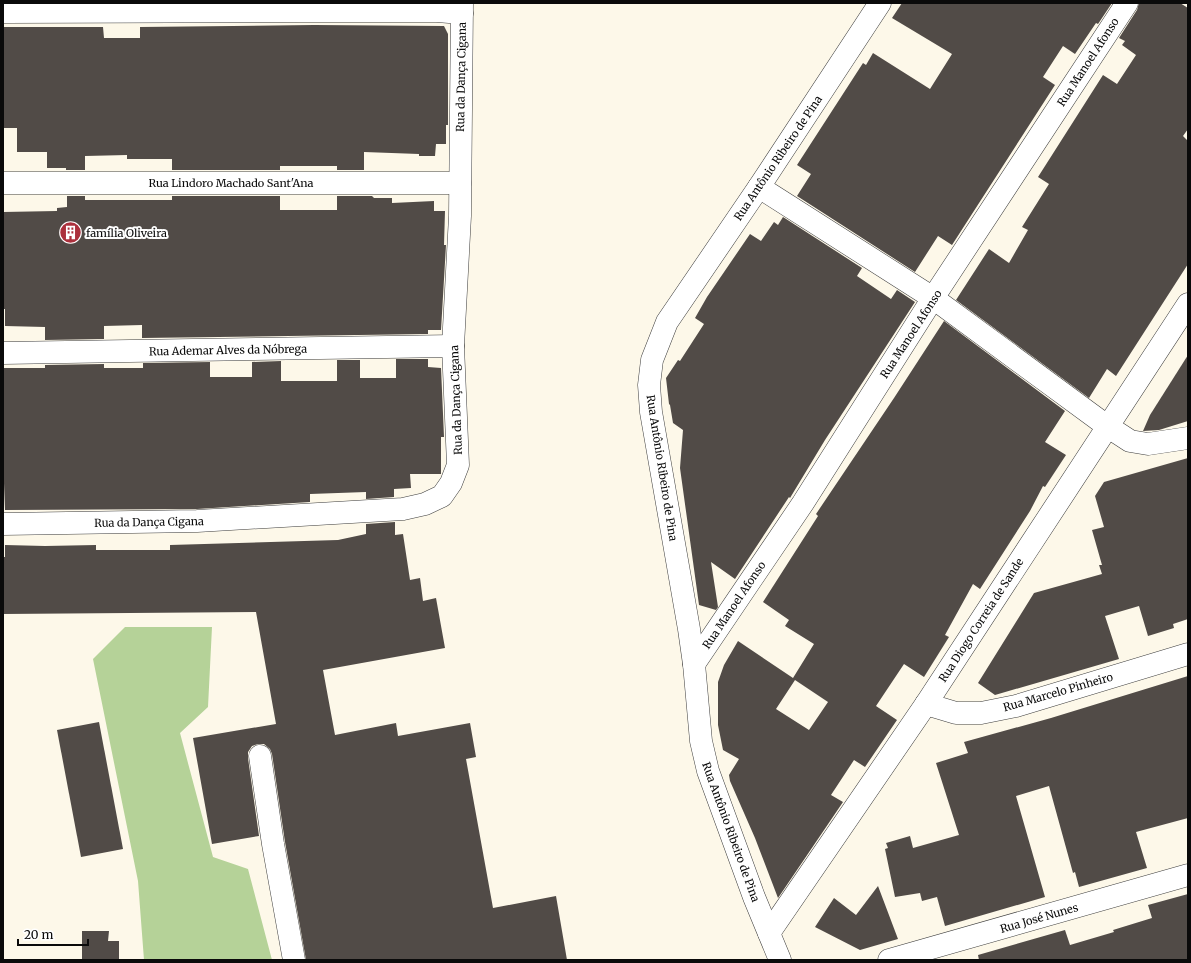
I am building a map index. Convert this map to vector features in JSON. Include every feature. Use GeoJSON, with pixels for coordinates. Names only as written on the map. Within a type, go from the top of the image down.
{"type":"FeatureCollection","features":[{"type":"Feature","properties":{"kind":"street","name":"Rua Antônio Ribeiro de Pina"},"geometry":{"type":"LineString","coordinates":[[780,960],[754,897],[708,771],[701,741],[694,664],[651,412],[649,385],[652,360],[667,322],[759,187],[880,3]]}},
{"type":"Feature","properties":{"kind":"street","name":"Rua Manoel Afonso"},"geometry":{"type":"LineString","coordinates":[[694,664],[803,503],[933,298],[1126,3]]}},
{"type":"Feature","properties":{"kind":"street"},"geometry":{"type":"LineString","coordinates":[[10,9],[113,8],[438,11],[462,8]]}},
{"type":"Feature","properties":{"kind":"street","name":"Rua da Dança Cigana"},"geometry":{"type":"LineString","coordinates":[[3,524],[197,521],[403,509],[425,504],[442,496],[451,483],[458,465],[453,346],[460,216],[462,8]]}},
{"type":"Feature","properties":{"kind":"street","name":"Rua Lindoro Machado Sant'Ana"},"geometry":{"type":"LineString","coordinates":[[3,183],[460,183]]}},
{"type":"Feature","properties":{"kind":"street"},"geometry":{"type":"LineString","coordinates":[[759,187],[933,298],[1107,426],[1130,441],[1148,444],[1188,438]]}},
{"type":"Feature","properties":{"kind":"street","name":"Rua Diogo Correia de Sande"},"geometry":{"type":"LineString","coordinates":[[769,933],[926,704],[1188,304]]}},
{"type":"Feature","properties":{"kind":"street","name":"Rua Ademar Alves da Nóbrega"},"geometry":{"type":"LineString","coordinates":[[3,353],[453,346]]}},
{"type":"Feature","properties":{"kind":"street","name":"Rua Marcelo Pinheiro"},"geometry":{"type":"LineString","coordinates":[[926,704],[956,713],[981,713],[1016,706],[1188,654]]}},
{"type":"Feature","properties":{"kind":"street"},"geometry":{"type":"LineString","coordinates":[[260,756],[273,844],[294,960]]}},
{"type":"Feature","properties":{"kind":"street","name":"Rua José Nunes"},"geometry":{"type":"LineString","coordinates":[[889,960],[1188,875]]}},
{"type":"Feature","properties":{"kind":"green space"},"geometry":{"type":"Polygon","coordinates":[[[125,627],[212,627],[208,707],[180,733],[213,857],[248,869],[272,960],[144,960],[138,881],[93,659],[125,627]]]}},
{"type":"Feature","properties":{"kind":"building"},"geometry":{"type":"Polygon","coordinates":[[[902,3],[1112,3],[1098,24],[1096,23],[1075,54],[1063,46],[1043,77],[1055,85],[952,245],[938,236],[915,272],[797,196],[811,174],[797,165],[863,63],[866,65],[873,53],[930,89],[952,54],[892,18],[902,3]]]}},
{"type":"Feature","properties":{"kind":"building"},"geometry":{"type":"Polygon","coordinates":[[[1139,3],[1180,3],[1188,8],[1188,129],[1183,136],[1188,141],[1188,264],[1116,376],[1107,369],[1089,398],[956,300],[989,249],[1009,263],[1028,230],[1022,227],[1049,184],[1038,177],[1103,75],[1117,84],[1136,55],[1122,45],[1125,41],[1119,38],[1137,10],[1139,3]]]}},
{"type":"Feature","properties":{"kind":"building"},"geometry":{"type":"Polygon","coordinates":[[[314,25],[444,26],[448,34],[448,125],[446,125],[446,144],[436,144],[435,156],[364,152],[364,170],[337,170],[337,166],[280,166],[280,170],[172,170],[172,159],[127,159],[127,155],[85,156],[85,170],[66,170],[66,168],[47,168],[47,152],[17,152],[17,128],[3,128],[3,27],[103,27],[104,38],[140,38],[140,27],[314,25]]]}},
{"type":"Feature","properties":{"kind":"building"},"geometry":{"type":"Polygon","coordinates":[[[67,196],[85,196],[85,200],[172,200],[172,196],[280,196],[280,210],[337,210],[337,196],[372,196],[374,198],[392,198],[392,203],[434,201],[434,211],[445,211],[444,245],[446,245],[441,330],[428,330],[428,334],[142,338],[142,325],[104,326],[104,339],[45,340],[45,327],[5,326],[5,309],[3,309],[3,212],[57,211],[57,208],[67,207],[67,196]]]}},
{"type":"Feature","properties":{"kind":"building"},"geometry":{"type":"Polygon","coordinates":[[[783,217],[862,268],[857,276],[891,299],[897,290],[915,302],[825,440],[790,498],[789,497],[735,579],[711,562],[718,607],[716,610],[699,605],[680,468],[683,430],[673,423],[666,378],[678,360],[680,361],[704,324],[695,318],[707,297],[750,234],[761,241],[774,222],[778,225],[783,217]]]}},
{"type":"Feature","properties":{"kind":"building"},"geometry":{"type":"Polygon","coordinates":[[[944,321],[1065,411],[1045,442],[1066,455],[1045,487],[1043,486],[1030,511],[980,589],[973,584],[945,635],[949,637],[924,677],[904,664],[876,706],[897,720],[865,767],[854,760],[831,795],[843,802],[778,898],[755,838],[730,781],[729,775],[739,759],[723,750],[718,725],[718,682],[724,665],[738,641],[793,678],[814,644],[785,626],[789,620],[763,602],[818,516],[816,514],[944,321]],[[795,680],[776,709],[809,730],[828,702],[795,680]]]}},
{"type":"Feature","properties":{"kind":"building"},"geometry":{"type":"Polygon","coordinates":[[[1188,355],[1188,421],[1159,430],[1143,431],[1150,415],[1188,355]]]}},
{"type":"Feature","properties":{"kind":"building"},"geometry":{"type":"Polygon","coordinates":[[[396,359],[428,359],[428,367],[441,368],[444,437],[441,437],[441,474],[410,474],[411,488],[394,489],[394,497],[366,499],[366,492],[310,494],[310,502],[197,509],[5,510],[3,457],[3,368],[45,368],[45,365],[104,364],[104,368],[143,368],[143,363],[210,362],[210,377],[252,377],[252,362],[281,361],[281,381],[337,381],[337,360],[360,360],[360,378],[396,378],[396,359]]]}},
{"type":"Feature","properties":{"kind":"building"},"geometry":{"type":"Polygon","coordinates":[[[1188,458],[1188,619],[1173,624],[1174,628],[1148,636],[1139,606],[1105,616],[1119,659],[995,695],[978,683],[1034,593],[1102,574],[1099,565],[1102,565],[1092,530],[1104,527],[1095,496],[1104,482],[1188,458]]]}},
{"type":"Feature","properties":{"kind":"building"},"geometry":{"type":"Polygon","coordinates":[[[395,522],[395,535],[403,534],[410,580],[420,578],[423,601],[436,598],[445,648],[323,670],[335,735],[396,723],[398,736],[470,723],[476,757],[466,759],[493,908],[556,896],[567,960],[306,960],[270,749],[264,744],[258,744],[252,746],[248,752],[259,836],[212,844],[193,738],[276,724],[256,612],[3,614],[3,557],[5,557],[5,545],[96,545],[96,550],[170,550],[170,545],[338,540],[366,534],[366,524],[395,522]]]}},
{"type":"Feature","properties":{"kind":"building"},"geometry":{"type":"Polygon","coordinates":[[[1188,676],[1188,818],[1136,832],[1147,868],[1079,887],[1075,872],[1073,873],[1049,786],[1016,796],[1045,897],[945,926],[937,897],[922,901],[920,893],[895,897],[885,849],[888,848],[886,843],[910,836],[913,848],[959,835],[936,763],[968,753],[964,742],[1051,718],[1188,676]]]}},
{"type":"Feature","properties":{"kind":"building"},"geometry":{"type":"Polygon","coordinates":[[[99,722],[123,849],[81,857],[57,730],[99,722]]]}},
{"type":"Feature","properties":{"kind":"building"},"geometry":{"type":"Polygon","coordinates":[[[878,886],[898,939],[860,950],[815,927],[834,898],[856,915],[878,886]]]}},
{"type":"Feature","properties":{"kind":"building"},"geometry":{"type":"Polygon","coordinates":[[[1188,894],[1188,960],[979,960],[978,955],[1065,930],[1070,945],[1114,932],[1113,930],[1152,918],[1148,905],[1188,894]]]}},
{"type":"Feature","properties":{"kind":"building"},"geometry":{"type":"Polygon","coordinates":[[[82,931],[109,931],[108,941],[119,941],[119,960],[82,960],[82,931]]]}},
{"type":"Feature","properties":{"kind":"place","name":"família Oliveira"},"geometry":{"type":"Point","coordinates":[71,233]}}]}
